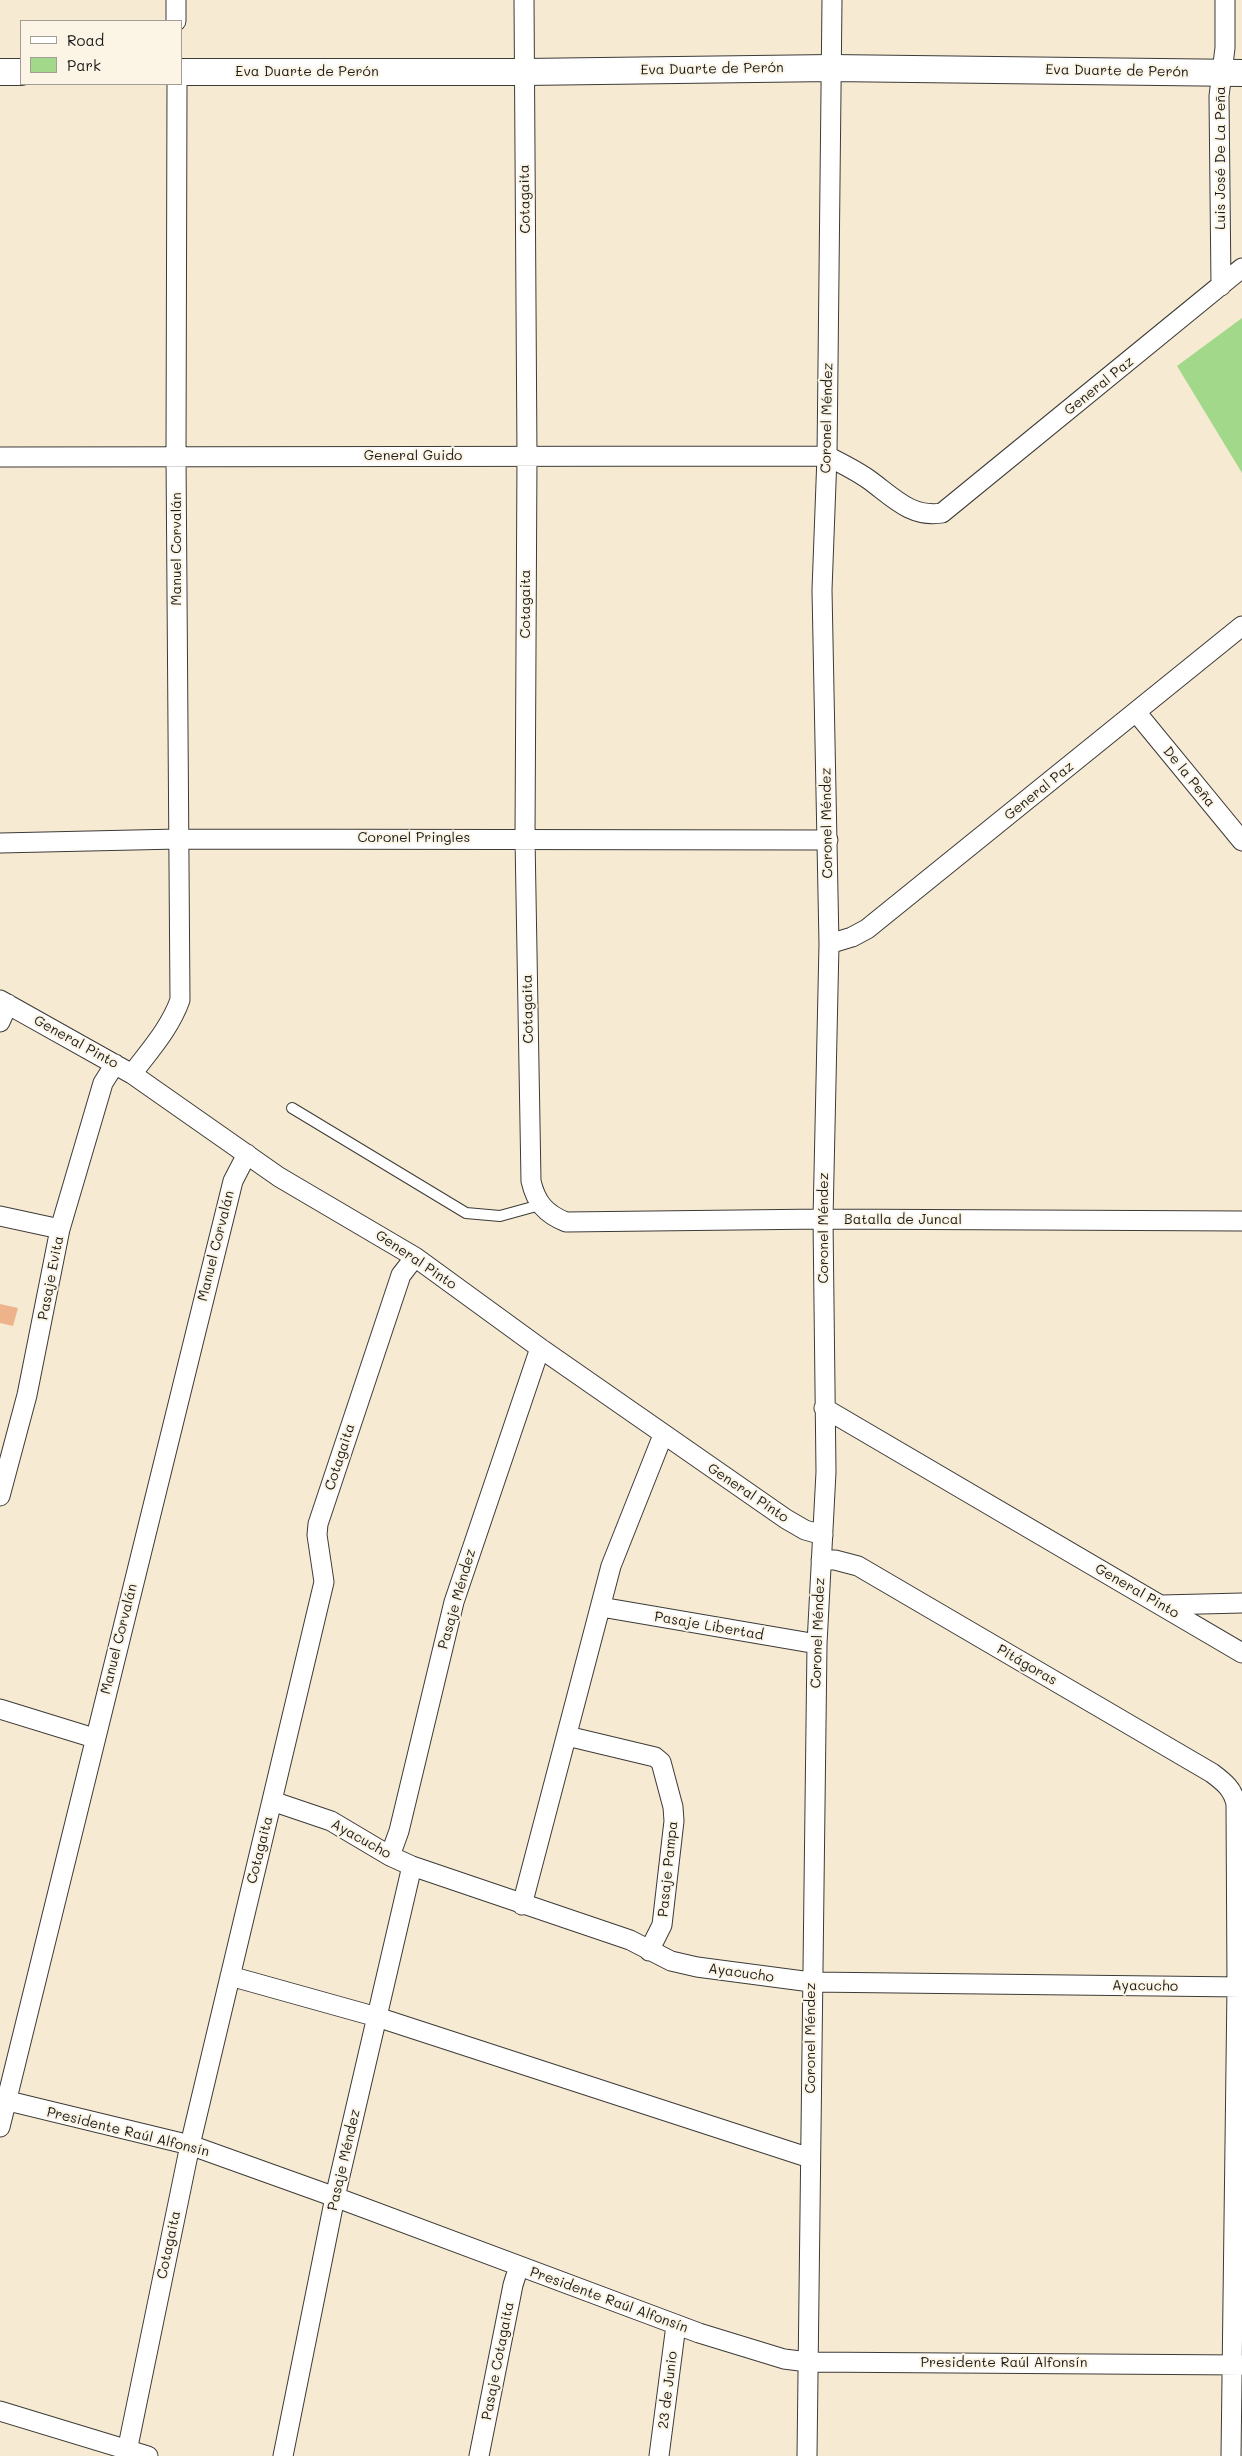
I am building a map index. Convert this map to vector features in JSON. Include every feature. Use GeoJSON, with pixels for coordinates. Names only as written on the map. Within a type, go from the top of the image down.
{"type":"FeatureCollection","features":[{"type":"Feature","properties":{"kind":"main road","name":"Eva Duarte de Perón"},"geometry":{"type":"LineString","coordinates":[[182,72],[524,72],[831,68],[1232,73]]}},
{"type":"Feature","properties":{"kind":"main road"},"geometry":{"type":"LineString","coordinates":[[0,72],[20,72]]}},
{"type":"Feature","properties":{"kind":"street"},"geometry":{"type":"LineString","coordinates":[[176,0],[176,20]]}},
{"type":"Feature","properties":{"kind":"street","name":"Cotagaita"},"geometry":{"type":"LineString","coordinates":[[524,0],[527,456],[525,838],[531,1182],[534,1195],[540,1205]]}},
{"type":"Feature","properties":{"kind":"street","name":"Coronel Méndez"},"geometry":{"type":"LineString","coordinates":[[808,2456],[811,1982],[817,1644],[826,1472],[823,1219],[829,944],[822,590],[827,456],[832,0]]}},
{"type":"Feature","properties":{"kind":"street","name":"Luis José De La Peña"},"geometry":{"type":"LineString","coordinates":[[1221,286],[1219,96],[1232,73],[1225,48],[1225,0]]}},
{"type":"Feature","properties":{"kind":"street","name":"Manuel Corvalán"},"geometry":{"type":"LineString","coordinates":[[132,1074],[175,1013],[180,1000],[176,456],[177,85]]}},
{"type":"Feature","properties":{"kind":"street","name":"General Paz"},"geometry":{"type":"LineString","coordinates":[[827,456],[860,474],[915,512],[929,515],[942,513],[1242,268]]}},
{"type":"Feature","properties":{"kind":"street","name":"General Guido"},"geometry":{"type":"LineString","coordinates":[[0,457],[827,456]]}},
{"type":"Feature","properties":{"kind":"street","name":"General Paz"},"geometry":{"type":"LineString","coordinates":[[829,944],[866,929],[1242,626]]}},
{"type":"Feature","properties":{"kind":"street","name":"De la Peña"},"geometry":{"type":"LineString","coordinates":[[1136,712],[1242,841]]}},
{"type":"Feature","properties":{"kind":"street","name":"Coronel Pringles"},"geometry":{"type":"LineString","coordinates":[[0,843],[178,839],[525,838],[828,840]]}},
{"type":"Feature","properties":{"kind":"street"},"geometry":{"type":"LineString","coordinates":[[0,1022],[4,1002]]}},
{"type":"Feature","properties":{"kind":"street","name":"General Pinto"},"geometry":{"type":"LineString","coordinates":[[4,1002],[132,1074],[279,1177],[415,1257],[540,1348],[786,1520],[805,1530],[823,1535]]}},
{"type":"Feature","properties":{"kind":"street","name":"Pasaje Evita"},"geometry":{"type":"LineString","coordinates":[[0,1496],[29,1387],[60,1229],[102,1084],[115,1064]]}},
{"type":"Feature","properties":{"kind":"street","name":"Manuel Corvalán"},"geometry":{"type":"LineString","coordinates":[[0,2127],[3,2100],[232,1181],[247,1154]]}},
{"type":"Feature","properties":{"kind":"street","name":"Batalla de Juncal"},"geometry":{"type":"LineString","coordinates":[[540,1205],[552,1216],[566,1222],[823,1219],[1242,1221]]}},
{"type":"Feature","properties":{"kind":"street"},"geometry":{"type":"LineString","coordinates":[[0,1216],[60,1229]]}},
{"type":"Feature","properties":{"kind":"street","name":"Cotagaita"},"geometry":{"type":"LineString","coordinates":[[127,2453],[190,2145],[324,1582],[317,1535],[318,1524],[401,1275],[415,1257]]}},
{"type":"Feature","properties":{"kind":"street","name":"Pasaje Méndez"},"geometry":{"type":"LineString","coordinates":[[390,1856],[399,1831],[454,1602],[540,1348]]}},
{"type":"Feature","properties":{"kind":"street","name":"General Pinto"},"geometry":{"type":"LineString","coordinates":[[824,1408],[1242,1653]]}},
{"type":"Feature","properties":{"kind":"street"},"geometry":{"type":"LineString","coordinates":[[522,1905],[611,1566],[663,1435]]}},
{"type":"Feature","properties":{"kind":"street","name":"Pitágoras"},"geometry":{"type":"LineString","coordinates":[[821,1560],[835,1560],[858,1566],[1204,1768],[1235,1794]]}},
{"type":"Feature","properties":{"kind":"street"},"geometry":{"type":"LineString","coordinates":[[1162,1605],[1242,1603]]}},
{"type":"Feature","properties":{"kind":"street","name":"Pasaje Libertad"},"geometry":{"type":"LineString","coordinates":[[601,1607],[817,1644]]}},
{"type":"Feature","properties":{"kind":"street"},"geometry":{"type":"LineString","coordinates":[[0,1709],[94,1738]]}},
{"type":"Feature","properties":{"kind":"street","name":"Pasaje Pampa"},"geometry":{"type":"LineString","coordinates":[[567,1736],[655,1758],[661,1762],[673,1807],[674,1821],[662,1925],[649,1952]]}},
{"type":"Feature","properties":{"kind":"street"},"geometry":{"type":"LineString","coordinates":[[1231,2456],[1237,2365],[1239,1987],[1235,1794]]}},
{"type":"Feature","properties":{"kind":"street","name":"Ayacucho"},"geometry":{"type":"LineString","coordinates":[[272,1801],[331,1821],[390,1856],[412,1866],[522,1905],[630,1940],[649,1952],[671,1961],[696,1967],[811,1982],[1239,1987]]}},
{"type":"Feature","properties":{"kind":"street","name":"Pasaje Méndez"},"geometry":{"type":"LineString","coordinates":[[282,2456],[335,2197],[412,1866]]}},
{"type":"Feature","properties":{"kind":"street"},"geometry":{"type":"LineString","coordinates":[[230,1976],[377,2017],[810,2158]]}},
{"type":"Feature","properties":{"kind":"street","name":"Presidente Raúl Alfonsín"},"geometry":{"type":"LineString","coordinates":[[3,2100],[190,2145],[676,2324],[784,2359],[808,2362],[1237,2365]]}},
{"type":"Feature","properties":{"kind":"street","name":"Pasaje Cotagaita"},"geometry":{"type":"LineString","coordinates":[[479,2456],[513,2285],[519,2266]]}},
{"type":"Feature","properties":{"kind":"street","name":"23 de Junio"},"geometry":{"type":"LineString","coordinates":[[659,2456],[676,2324]]}},
{"type":"Feature","properties":{"kind":"street"},"geometry":{"type":"LineString","coordinates":[[0,2411],[127,2453],[148,2456]]}},
{"type":"Feature","properties":{"kind":"lane"},"geometry":{"type":"LineString","coordinates":[[292,1108],[466,1213],[500,1216],[540,1205]]}},
{"type":"Feature","properties":{"kind":"green space"},"geometry":{"type":"Polygon","coordinates":[[[1242,318],[1242,473],[1177,366],[1242,318]]]}},
{"type":"Feature","properties":{"kind":"building"},"geometry":{"type":"Polygon","coordinates":[[[0,1304],[18,1308],[13,1326],[0,1323],[0,1304]]]}}]}
